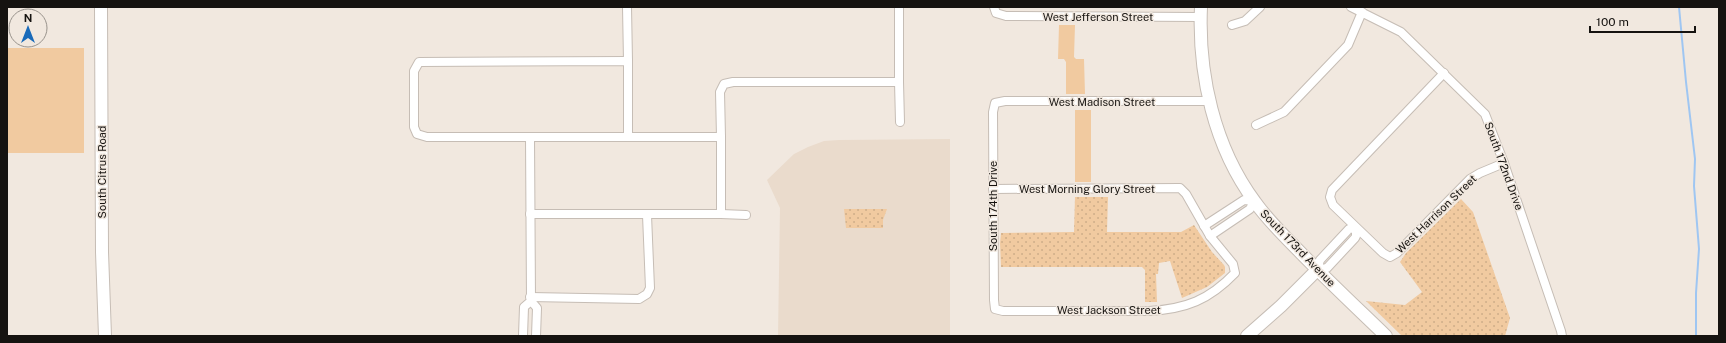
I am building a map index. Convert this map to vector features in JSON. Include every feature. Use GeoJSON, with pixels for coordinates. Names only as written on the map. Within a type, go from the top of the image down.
{"type":"FeatureCollection","features":[{"type":"Feature","properties":{"kind":"street","name":"South Citrus Road"},"geometry":{"type":"LineString","coordinates":[[101,7],[102,244],[105,336]]}},
{"type":"Feature","properties":{"kind":"street"},"geometry":{"type":"LineString","coordinates":[[627,7],[628,137]]}},
{"type":"Feature","properties":{"kind":"street"},"geometry":{"type":"LineString","coordinates":[[899,7],[900,122]]}},
{"type":"Feature","properties":{"kind":"street"},"geometry":{"type":"LineString","coordinates":[[1232,25],[1245,21],[1260,7]]}},
{"type":"Feature","properties":{"kind":"street","name":"South 172nd Drive"},"geometry":{"type":"LineString","coordinates":[[1351,7],[1401,32],[1485,114],[1504,163],[1562,336]]}},
{"type":"Feature","properties":{"kind":"street","name":"West Jefferson Street"},"geometry":{"type":"LineString","coordinates":[[995,10],[1006,16],[1200,12]]}},
{"type":"Feature","properties":{"kind":"street","name":"South 173rd Avenue"},"geometry":{"type":"LineString","coordinates":[[1200,12],[1205,82],[1223,142],[1236,172],[1268,220],[1317,270],[1386,336]]}},
{"type":"Feature","properties":{"kind":"street"},"geometry":{"type":"LineString","coordinates":[[1256,125],[1284,112],[1348,45],[1362,12]]}},
{"type":"Feature","properties":{"kind":"street"},"geometry":{"type":"LineString","coordinates":[[628,61],[419,62],[414,71],[414,127],[417,134],[427,137],[721,137]]}},
{"type":"Feature","properties":{"kind":"street"},"geometry":{"type":"LineString","coordinates":[[1247,336],[1281,306],[1317,270],[1327,268],[1355,238],[1356,228],[1333,205],[1330,197],[1332,190],[1444,73]]}},
{"type":"Feature","properties":{"kind":"street"},"geometry":{"type":"LineString","coordinates":[[721,214],[720,92],[724,84],[732,82],[899,82]]}},
{"type":"Feature","properties":{"kind":"street","name":"West Madison Street"},"geometry":{"type":"LineString","coordinates":[[995,104],[1005,101],[1210,101]]}},
{"type":"Feature","properties":{"kind":"street","name":"South 174th Drive"},"geometry":{"type":"LineString","coordinates":[[995,104],[993,112],[995,309]]}},
{"type":"Feature","properties":{"kind":"street"},"geometry":{"type":"LineString","coordinates":[[524,336],[524,307],[530,299],[530,137]]}},
{"type":"Feature","properties":{"kind":"street","name":"West Harrison Street"},"geometry":{"type":"LineString","coordinates":[[1356,228],[1383,253],[1390,257],[1397,253],[1470,179],[1504,163]]}},
{"type":"Feature","properties":{"kind":"street","name":"West Morning Glory Street"},"geometry":{"type":"LineString","coordinates":[[993,189],[1180,188],[1186,194],[1204,226]]}},
{"type":"Feature","properties":{"kind":"street"},"geometry":{"type":"LineString","coordinates":[[1244,200],[1254,201],[1250,209],[1210,236],[1204,226],[1244,200]]}},
{"type":"Feature","properties":{"kind":"street"},"geometry":{"type":"LineString","coordinates":[[530,214],[746,215]]}},
{"type":"Feature","properties":{"kind":"street"},"geometry":{"type":"LineString","coordinates":[[530,299],[639,299],[647,294],[650,288],[647,215]]}},
{"type":"Feature","properties":{"kind":"street","name":"West Jackson Street"},"geometry":{"type":"LineString","coordinates":[[995,309],[1003,311],[1166,310],[1187,305],[1216,292],[1235,273],[1233,264],[1210,236]]}},
{"type":"Feature","properties":{"kind":"street"},"geometry":{"type":"LineString","coordinates":[[530,299],[537,308],[536,336]]}},
{"type":"Feature","properties":{"kind":"shaded area"},"geometry":{"type":"Polygon","coordinates":[[[1059,25],[1075,25],[1074,57],[1076,59],[1084,59],[1085,94],[1066,94],[1066,62],[1064,59],[1058,59],[1059,25]]]}},
{"type":"Feature","properties":{"kind":"shaded area"},"geometry":{"type":"Polygon","coordinates":[[[7,48],[84,48],[84,153],[7,153],[7,48]]]}},
{"type":"Feature","properties":{"kind":"shaded area"},"geometry":{"type":"Polygon","coordinates":[[[1075,110],[1091,110],[1091,182],[1075,182],[1075,110]]]}},
{"type":"Feature","properties":{"kind":"shaded area"},"geometry":{"type":"Polygon","coordinates":[[[950,139],[950,336],[778,336],[780,208],[767,180],[794,154],[824,141],[950,139]]]}},
{"type":"Feature","properties":{"kind":"shaded area"},"geometry":{"type":"Polygon","coordinates":[[[1075,197],[1108,197],[1107,232],[1181,232],[1194,225],[1212,252],[1224,265],[1225,273],[1207,287],[1182,298],[1170,261],[1159,263],[1158,274],[1156,274],[1157,302],[1145,302],[1145,270],[1142,267],[1001,267],[1001,233],[1074,232],[1075,197]]]}},
{"type":"Feature","properties":{"kind":"shaded area"},"geometry":{"type":"Polygon","coordinates":[[[1461,199],[1473,212],[1510,318],[1505,336],[1402,336],[1366,301],[1405,305],[1422,292],[1400,262],[1406,253],[1461,199]]]}},
{"type":"Feature","properties":{"kind":"shaded area"},"geometry":{"type":"Polygon","coordinates":[[[844,209],[887,209],[883,220],[883,228],[846,228],[844,209]]]}},
{"type":"Feature","properties":{"kind":"waterway"},"geometry":{"type":"LineString","coordinates":[[1679,7],[1695,159],[1694,186],[1699,249],[1696,293],[1696,336]]}}]}
